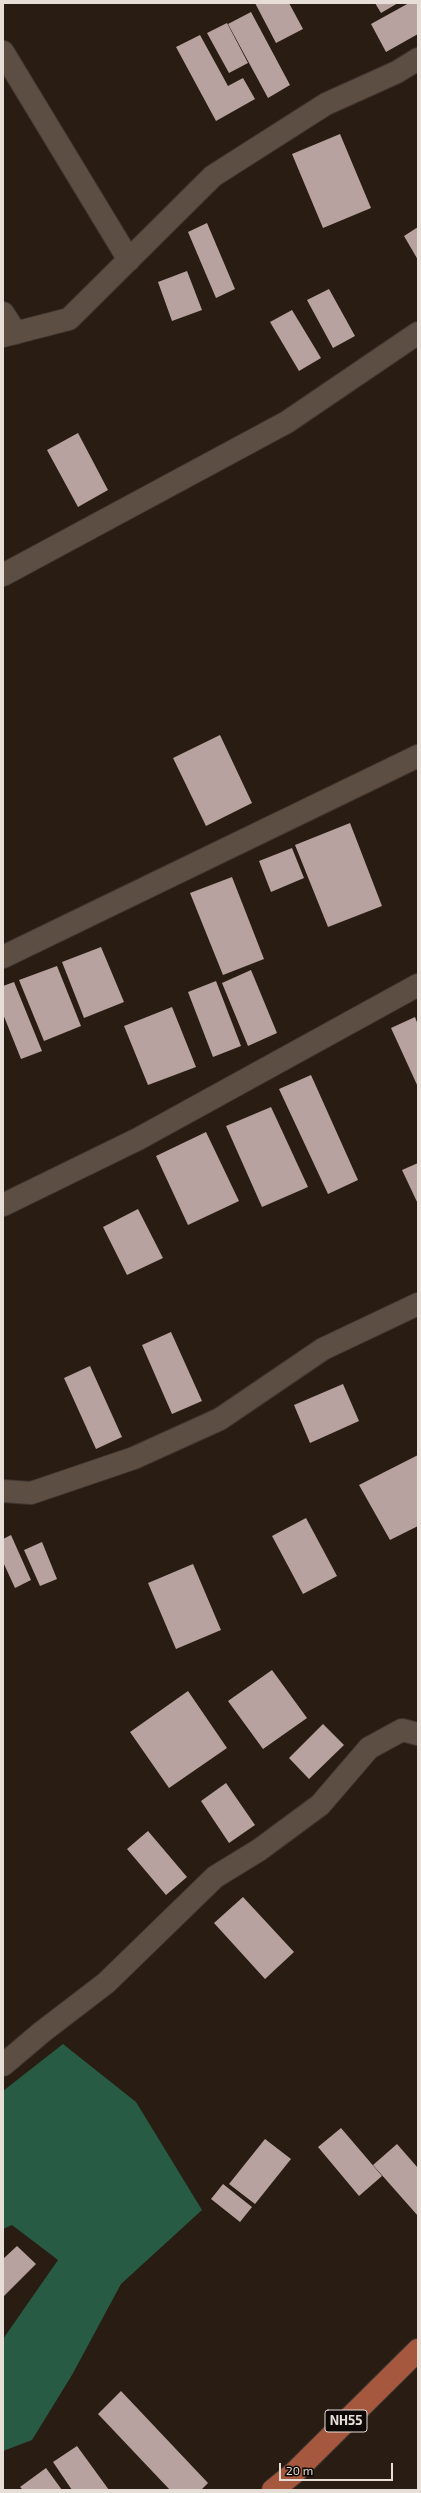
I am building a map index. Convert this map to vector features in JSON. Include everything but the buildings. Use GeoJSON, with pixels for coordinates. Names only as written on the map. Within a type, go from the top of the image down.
{"type":"FeatureCollection","features":[{"type":"Feature","properties":{"kind":"main road","name":"NH55"},"geometry":{"type":"LineString","coordinates":[[273,2490],[294,2473],[418,2350]]}},
{"type":"Feature","properties":{"kind":"street"},"geometry":{"type":"LineString","coordinates":[[3,52],[129,260]]}},
{"type":"Feature","properties":{"kind":"street"},"geometry":{"type":"LineString","coordinates":[[3,313],[10,335],[70,319],[213,176],[326,104],[397,72],[418,59]]}},
{"type":"Feature","properties":{"kind":"street"},"geometry":{"type":"LineString","coordinates":[[3,575],[287,422],[418,333]]}},
{"type":"Feature","properties":{"kind":"street"},"geometry":{"type":"LineString","coordinates":[[3,957],[418,756]]}},
{"type":"Feature","properties":{"kind":"street"},"geometry":{"type":"LineString","coordinates":[[3,1205],[138,1139],[418,985]]}},
{"type":"Feature","properties":{"kind":"street"},"geometry":{"type":"LineString","coordinates":[[3,1491],[31,1493],[134,1458],[220,1419],[323,1349],[418,1304]]}},
{"type":"Feature","properties":{"kind":"street"},"geometry":{"type":"LineString","coordinates":[[3,2065],[42,2032],[106,1984],[215,1877],[259,1850],[320,1805],[369,1748],[402,1730],[418,1734]]}},
{"type":"Feature","properties":{"kind":"green space"},"geometry":{"type":"Polygon","coordinates":[[[63,2044],[136,2102],[202,2210],[121,2284],[72,2375],[32,2440],[3,2451],[3,2339],[58,2260],[12,2225],[3,2229],[3,2091],[63,2044]]]}}]}
